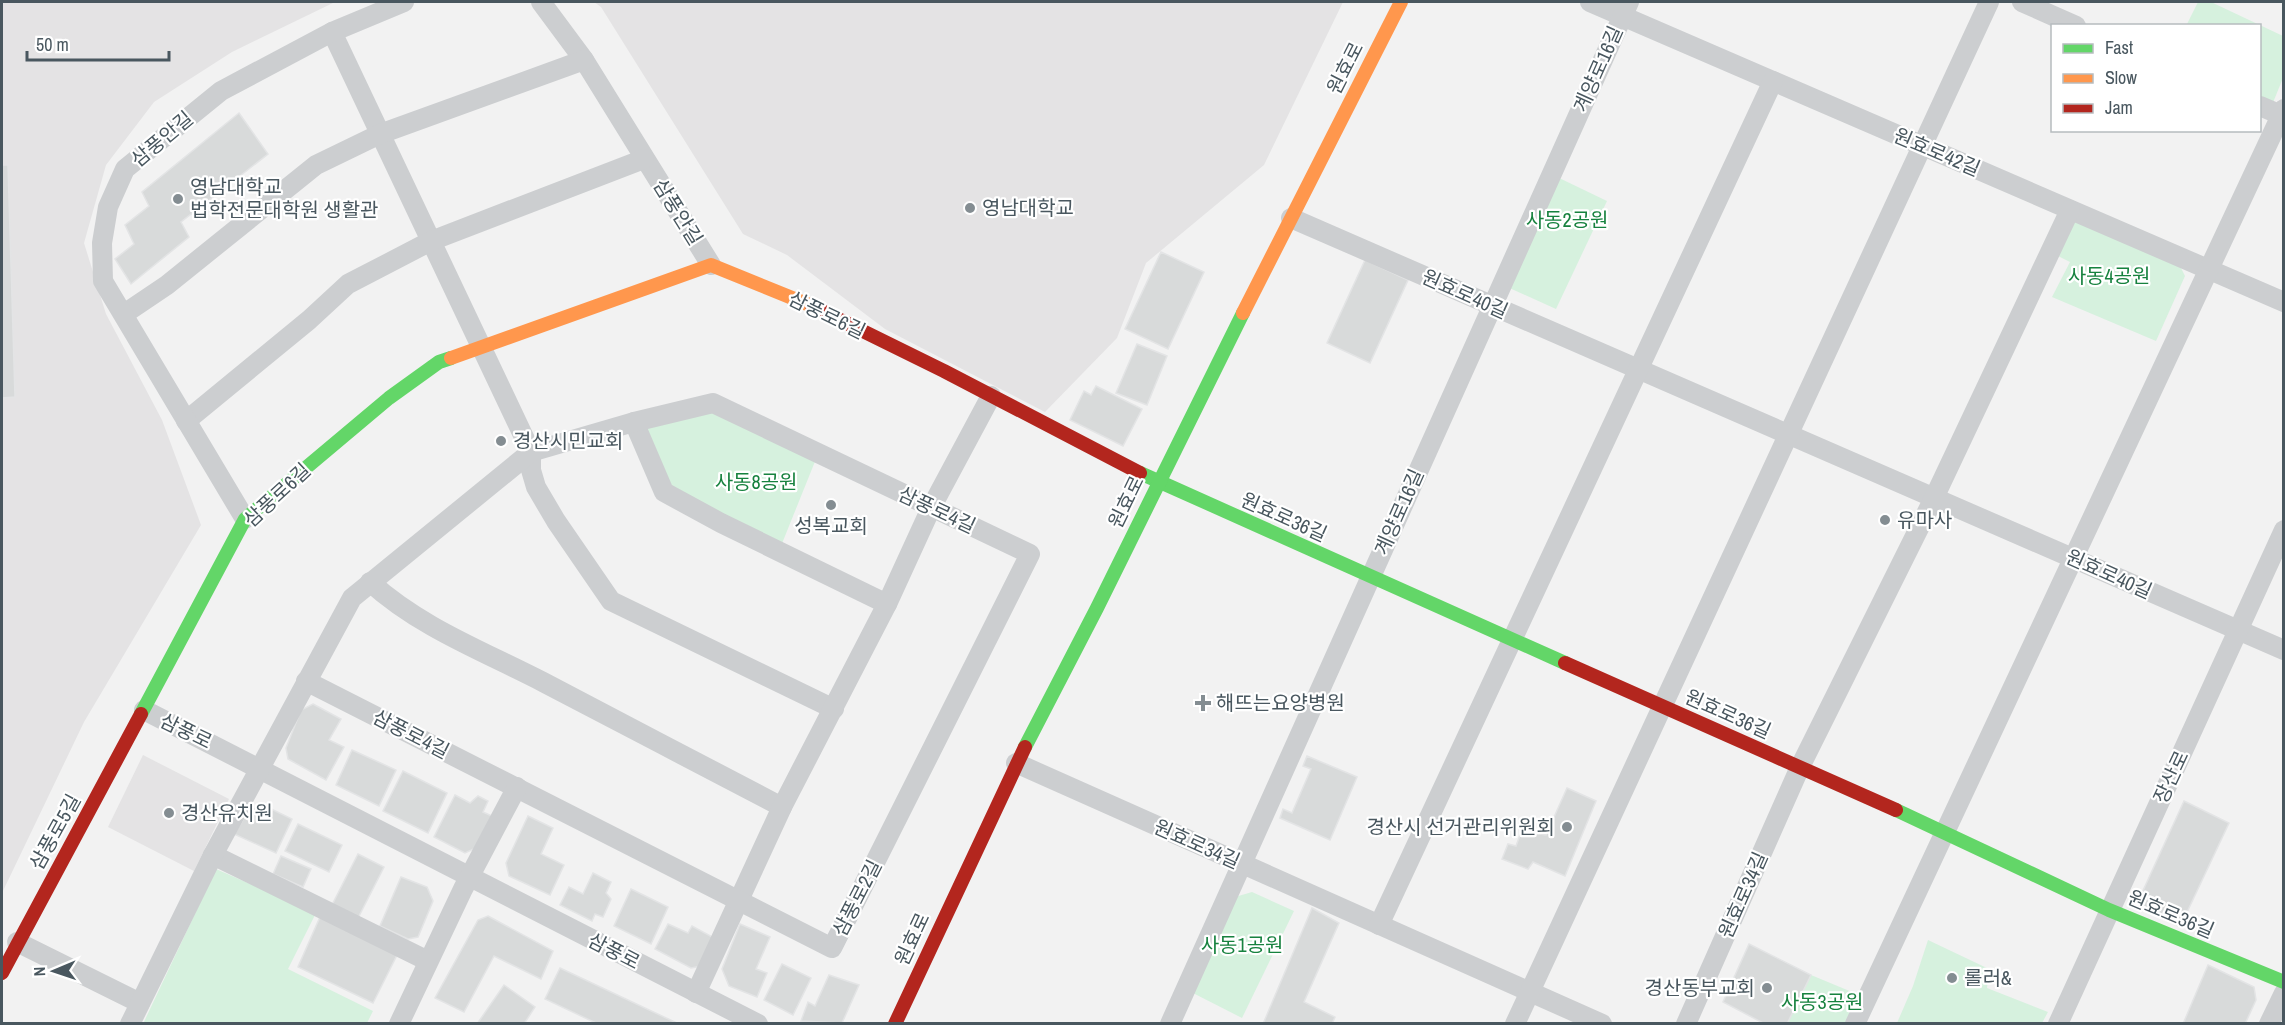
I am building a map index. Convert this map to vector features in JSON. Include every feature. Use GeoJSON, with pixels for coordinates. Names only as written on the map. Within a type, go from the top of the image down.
{"type":"FeatureCollection","features":[{"type":"Feature","properties":{"kind":"street","name":"삼풍안길"},"geometry":{"type":"LineString","coordinates":[[245,519],[103,281],[102,243],[108,207],[125,169],[221,91],[332,32],[404,2]]}},
{"type":"Feature","properties":{"kind":"street","name":"삼풍안길"},"geometry":{"type":"LineString","coordinates":[[541,2],[584,60],[711,265]]}},
{"type":"Feature","properties":{"kind":"street","name":"원효로"},"geometry":{"type":"LineString","coordinates":[[895,1023],[1016,763],[1097,608],[1157,482],[1401,2]]}},
{"type":"Feature","properties":{"kind":"street","name":"원효로42길"},"geometry":{"type":"LineString","coordinates":[[1590,2],[1625,9],[1773,81],[2283,302]]}},
{"type":"Feature","properties":{"kind":"street"},"geometry":{"type":"LineString","coordinates":[[1515,1023],[1989,2]]}},
{"type":"Feature","properties":{"kind":"street"},"geometry":{"type":"LineString","coordinates":[[2022,2],[2072,24]]}},
{"type":"Feature","properties":{"kind":"street","name":"계양로16길"},"geometry":{"type":"LineString","coordinates":[[1170,1023],[1625,9]]}},
{"type":"Feature","properties":{"kind":"street"},"geometry":{"type":"LineString","coordinates":[[332,32],[531,452],[531,470],[536,487],[610,601],[834,709]]}},
{"type":"Feature","properties":{"kind":"street"},"geometry":{"type":"LineString","coordinates":[[124,314],[167,285],[316,165],[380,134],[584,60]]}},
{"type":"Feature","properties":{"kind":"street"},"geometry":{"type":"LineString","coordinates":[[1379,925],[1773,81]]}},
{"type":"Feature","properties":{"kind":"street"},"geometry":{"type":"LineString","coordinates":[[1855,1023],[2282,112],[2261,107]]}},
{"type":"Feature","properties":{"kind":"street","name":"삼풍안길"},"geometry":{"type":"LineString","coordinates":[[186,421],[300,328],[348,284],[431,241],[644,159]]}},
{"type":"Feature","properties":{"kind":"street"},"geometry":{"type":"LineString","coordinates":[[1800,767],[1934,498],[2070,210]]}},
{"type":"Feature","properties":{"kind":"street","name":"원효로40길"},"geometry":{"type":"LineString","coordinates":[[1291,218],[2283,650]]}},
{"type":"Feature","properties":{"kind":"street","name":"삼풍로6길"},"geometry":{"type":"LineString","coordinates":[[144,710],[245,519],[414,380],[438,362],[711,265],[791,297],[991,396],[1157,482]]}},
{"type":"Feature","properties":{"kind":"street"},"geometry":{"type":"LineString","coordinates":[[696,993],[782,807],[834,709],[932,508],[991,396]]}},
{"type":"Feature","properties":{"kind":"street","name":"삼풍로4길"},"geometry":{"type":"LineString","coordinates":[[260,768],[352,598],[531,452],[634,422],[713,403],[1030,554],[929,756]]}},
{"type":"Feature","properties":{"kind":"street"},"geometry":{"type":"LineString","coordinates":[[634,422],[663,492],[887,604]]}},
{"type":"Feature","properties":{"kind":"street","name":"원효로36길"},"geometry":{"type":"LineString","coordinates":[[1157,482],[1945,832],[2109,910],[2283,982]]}},
{"type":"Feature","properties":{"kind":"street","name":"장산로"},"geometry":{"type":"LineString","coordinates":[[2058,1023],[2283,530]]}},
{"type":"Feature","properties":{"kind":"street"},"geometry":{"type":"LineString","coordinates":[[370,582],[407,611],[459,642],[561,691],[782,807]]}},
{"type":"Feature","properties":{"kind":"street","name":"삼풍로4길"},"geometry":{"type":"LineString","coordinates":[[306,681],[517,787]]}},
{"type":"Feature","properties":{"kind":"street","name":"삼풍로"},"geometry":{"type":"LineString","coordinates":[[144,710],[758,1023]]}},
{"type":"Feature","properties":{"kind":"street","name":"삼풍로5길"},"geometry":{"type":"LineString","coordinates":[[2,973],[144,710]]}},
{"type":"Feature","properties":{"kind":"street","name":"삼풍로2길"},"geometry":{"type":"LineString","coordinates":[[517,787],[832,948],[929,756]]}},
{"type":"Feature","properties":{"kind":"street","name":"원효로34길"},"geometry":{"type":"LineString","coordinates":[[1016,763],[1602,1023]]}},
{"type":"Feature","properties":{"kind":"street","name":"원효로34길"},"geometry":{"type":"LineString","coordinates":[[1686,1023],[1800,767]]}},
{"type":"Feature","properties":{"kind":"street"},"geometry":{"type":"LineString","coordinates":[[130,1023],[213,855],[260,768]]}},
{"type":"Feature","properties":{"kind":"street"},"geometry":{"type":"LineString","coordinates":[[399,1023],[517,787]]}},
{"type":"Feature","properties":{"kind":"street"},"geometry":{"type":"LineString","coordinates":[[213,855],[428,962]]}},
{"type":"Feature","properties":{"kind":"street"},"geometry":{"type":"LineString","coordinates":[[17,942],[140,1003]]}},
{"type":"Feature","properties":{"kind":"street"},"geometry":{"type":"LineString","coordinates":[[2270,1023],[2283,993]]}},
{"type":"Feature","properties":{"kind":"shaded area"},"geometry":{"type":"Polygon","coordinates":[[[2,2],[335,2],[232,52],[154,102],[106,165],[84,243],[106,314],[162,420],[201,525],[84,722],[2,893],[2,2]]]}},
{"type":"Feature","properties":{"kind":"shaded area","name":"영남대학교"},"geometry":{"type":"Polygon","coordinates":[[[594,2],[1343,2],[1264,165],[1146,263],[1117,338],[1045,412],[885,329],[787,255],[743,234],[601,7],[594,2]]]}},
{"type":"Feature","properties":{"kind":"shaded area","name":"경산유치원"},"geometry":{"type":"Polygon","coordinates":[[[143,755],[229,799],[194,871],[108,827],[143,755]]]}},
{"type":"Feature","properties":{"kind":"green space"},"geometry":{"type":"Polygon","coordinates":[[[2198,2],[2211,2],[2258,24],[2187,24],[2198,2]]]}},
{"type":"Feature","properties":{"kind":"green space"},"geometry":{"type":"Polygon","coordinates":[[[2261,26],[2283,36],[2283,78],[2272,105],[2261,100],[2261,26]]]}},
{"type":"Feature","properties":{"kind":"green space","name":"사동2공원"},"geometry":{"type":"Polygon","coordinates":[[[1555,176],[1607,201],[1556,309],[1505,286],[1555,176]]]}},
{"type":"Feature","properties":{"kind":"green space","name":"사동4공원"},"geometry":{"type":"Polygon","coordinates":[[[2072,213],[2178,262],[2185,276],[2156,341],[2052,297],[2070,262],[2052,253],[2072,213]]]}},
{"type":"Feature","properties":{"kind":"green space","name":"사동8공원"},"geometry":{"type":"Polygon","coordinates":[[[708,410],[816,459],[781,546],[668,489],[645,426],[708,410]]]}},
{"type":"Feature","properties":{"kind":"green space"},"geometry":{"type":"Polygon","coordinates":[[[216,869],[316,913],[288,969],[373,1011],[367,1023],[143,1024],[216,869]]]}},
{"type":"Feature","properties":{"kind":"green space","name":"사동1공원"},"geometry":{"type":"Polygon","coordinates":[[[1252,892],[1294,911],[1242,1018],[1187,990],[1235,897],[1252,892]]]}},
{"type":"Feature","properties":{"kind":"green space","name":"롤러&"},"geometry":{"type":"Polygon","coordinates":[[[1928,940],[1989,969],[1987,988],[2048,1012],[2042,1023],[1897,1023],[1913,986],[1928,940]]]}},
{"type":"Feature","properties":{"kind":"green space","name":"사동3공원"},"geometry":{"type":"Polygon","coordinates":[[[1811,975],[1864,997],[1852,1023],[1787,1024],[1811,975]]]}},
{"type":"Feature","properties":{"kind":"building","name":"영남대학교 법학전문대학원 생활관"},"geometry":{"type":"Polygon","coordinates":[[[239,113],[268,154],[181,222],[189,237],[131,284],[115,259],[134,244],[125,225],[149,206],[142,192],[239,113]]]}},
{"type":"Feature","properties":{"kind":"building"},"geometry":{"type":"Polygon","coordinates":[[[2,165],[8,165],[15,397],[2,398],[2,165]]]}},
{"type":"Feature","properties":{"kind":"building"},"geometry":{"type":"Polygon","coordinates":[[[1161,252],[1204,272],[1168,349],[1125,329],[1161,252]]]}},
{"type":"Feature","properties":{"kind":"building"},"geometry":{"type":"Polygon","coordinates":[[[1365,260],[1408,280],[1370,363],[1327,343],[1365,260]]]}},
{"type":"Feature","properties":{"kind":"building"},"geometry":{"type":"Polygon","coordinates":[[[1137,344],[1167,356],[1147,405],[1116,393],[1137,344]]]}},
{"type":"Feature","properties":{"kind":"building"},"geometry":{"type":"Polygon","coordinates":[[[1096,386],[1142,409],[1123,446],[1070,420],[1084,391],[1091,395],[1096,386]]]}},
{"type":"Feature","properties":{"kind":"building"},"geometry":{"type":"Polygon","coordinates":[[[313,704],[341,719],[329,740],[344,747],[326,780],[288,759],[286,748],[301,710],[313,704]]]}},
{"type":"Feature","properties":{"kind":"building"},"geometry":{"type":"Polygon","coordinates":[[[352,750],[396,770],[379,806],[336,785],[352,750]]]}},
{"type":"Feature","properties":{"kind":"building"},"geometry":{"type":"Polygon","coordinates":[[[1307,756],[1357,777],[1330,840],[1280,818],[1283,809],[1292,813],[1311,769],[1303,766],[1307,756]]]}},
{"type":"Feature","properties":{"kind":"building"},"geometry":{"type":"Polygon","coordinates":[[[403,771],[447,793],[428,833],[383,811],[403,771]]]}},
{"type":"Feature","properties":{"kind":"building"},"geometry":{"type":"Polygon","coordinates":[[[1567,788],[1596,801],[1565,876],[1533,862],[1528,869],[1502,859],[1508,844],[1516,846],[1520,835],[1532,833],[1546,835],[1567,788]]]}},
{"type":"Feature","properties":{"kind":"building"},"geometry":{"type":"Polygon","coordinates":[[[455,795],[470,803],[478,796],[488,801],[483,812],[492,816],[476,848],[465,853],[434,837],[455,795]]]}},
{"type":"Feature","properties":{"kind":"building"},"geometry":{"type":"Polygon","coordinates":[[[2184,801],[2229,823],[2180,927],[2136,906],[2184,801]]]}},
{"type":"Feature","properties":{"kind":"building"},"geometry":{"type":"Polygon","coordinates":[[[261,804],[292,819],[276,853],[234,834],[249,810],[261,804]]]}},
{"type":"Feature","properties":{"kind":"building"},"geometry":{"type":"Polygon","coordinates":[[[528,816],[553,828],[541,854],[564,865],[550,895],[509,876],[506,863],[528,816]]]}},
{"type":"Feature","properties":{"kind":"building"},"geometry":{"type":"Polygon","coordinates":[[[298,824],[342,845],[329,872],[285,851],[298,824]]]}},
{"type":"Feature","properties":{"kind":"building"},"geometry":{"type":"Polygon","coordinates":[[[358,854],[384,867],[358,918],[332,905],[358,854]]]}},
{"type":"Feature","properties":{"kind":"building"},"geometry":{"type":"Polygon","coordinates":[[[281,856],[311,869],[303,887],[273,874],[281,856]]]}},
{"type":"Feature","properties":{"kind":"building"},"geometry":{"type":"Polygon","coordinates":[[[593,873],[611,882],[606,893],[611,899],[603,917],[595,914],[592,921],[560,905],[569,887],[583,894],[593,873]]]}},
{"type":"Feature","properties":{"kind":"building"},"geometry":{"type":"Polygon","coordinates":[[[401,877],[427,887],[433,901],[418,937],[408,939],[380,926],[401,877]]]}},
{"type":"Feature","properties":{"kind":"building"},"geometry":{"type":"Polygon","coordinates":[[[631,889],[668,907],[651,944],[614,926],[631,889]]]}},
{"type":"Feature","properties":{"kind":"building"},"geometry":{"type":"Polygon","coordinates":[[[1312,908],[1339,923],[1304,1002],[1335,1017],[1332,1024],[1263,1024],[1312,908]]]}},
{"type":"Feature","properties":{"kind":"building"},"geometry":{"type":"Polygon","coordinates":[[[488,916],[553,951],[541,979],[494,956],[464,1012],[435,998],[478,920],[488,916]]]}},
{"type":"Feature","properties":{"kind":"building"},"geometry":{"type":"Polygon","coordinates":[[[320,917],[398,953],[373,1003],[298,967],[320,917]]]}},
{"type":"Feature","properties":{"kind":"building"},"geometry":{"type":"Polygon","coordinates":[[[668,924],[688,933],[692,926],[716,939],[702,966],[691,968],[655,949],[668,924]]]}},
{"type":"Feature","properties":{"kind":"building"},"geometry":{"type":"Polygon","coordinates":[[[740,924],[770,937],[756,969],[767,973],[757,997],[729,986],[722,969],[740,924]]]}},
{"type":"Feature","properties":{"kind":"building","name":"경산동부교회"},"geometry":{"type":"Polygon","coordinates":[[[1749,944],[1811,975],[1787,1024],[1765,1024],[1723,1002],[1749,944]]]}},
{"type":"Feature","properties":{"kind":"building"},"geometry":{"type":"Polygon","coordinates":[[[782,964],[811,978],[793,1015],[764,1000],[782,964]]]}},
{"type":"Feature","properties":{"kind":"building"},"geometry":{"type":"Polygon","coordinates":[[[2208,965],[2254,987],[2256,1000],[2245,1024],[2183,1024],[2208,965]]]}},
{"type":"Feature","properties":{"kind":"building"},"geometry":{"type":"Polygon","coordinates":[[[560,968],[679,1024],[598,1024],[545,999],[560,968]]]}},
{"type":"Feature","properties":{"kind":"building"},"geometry":{"type":"Polygon","coordinates":[[[829,975],[859,985],[842,1023],[801,1021],[808,1002],[815,1006],[829,975]]]}},
{"type":"Feature","properties":{"kind":"building"},"geometry":{"type":"Polygon","coordinates":[[[504,985],[535,1007],[524,1024],[477,1024],[504,985]]]}},
{"type":"Feature","properties":{"kind":"traffic: fast"},"geometry":{"type":"LineString","coordinates":[[1025,747],[1097,608],[1243,313]]}},
{"type":"Feature","properties":{"kind":"traffic: fast"},"geometry":{"type":"LineString","coordinates":[[141,714],[245,519],[389,398],[439,362],[451,358]]}},
{"type":"Feature","properties":{"kind":"traffic: fast"},"geometry":{"type":"LineString","coordinates":[[1140,473],[1565,663]]}},
{"type":"Feature","properties":{"kind":"traffic: fast"},"geometry":{"type":"LineString","coordinates":[[1896,810],[2109,910],[2284,982]]}},
{"type":"Feature","properties":{"kind":"traffic: slow"},"geometry":{"type":"LineString","coordinates":[[1243,313],[1401,2]]}},
{"type":"Feature","properties":{"kind":"traffic: slow"},"geometry":{"type":"LineString","coordinates":[[451,358],[711,265],[812,306]]}},
{"type":"Feature","properties":{"kind":"traffic: jam"},"geometry":{"type":"LineString","coordinates":[[812,306],[944,371],[1140,473]]}},
{"type":"Feature","properties":{"kind":"traffic: jam"},"geometry":{"type":"LineString","coordinates":[[1565,663],[1896,810]]}},
{"type":"Feature","properties":{"kind":"traffic: jam"},"geometry":{"type":"LineString","coordinates":[[2,973],[141,714]]}},
{"type":"Feature","properties":{"kind":"traffic: jam"},"geometry":{"type":"LineString","coordinates":[[895,1024],[1025,747]]}},
{"type":"Feature","properties":{"kind":"place","name":"영남대학교 법학전문대학원 생활관"},"geometry":{"type":"Point","coordinates":[178,199]}},
{"type":"Feature","properties":{"kind":"place","name":"영남대학교"},"geometry":{"type":"Point","coordinates":[970,208]}},
{"type":"Feature","properties":{"kind":"place","name":"경산시민교회"},"geometry":{"type":"Point","coordinates":[501,441]}},
{"type":"Feature","properties":{"kind":"place","name":"성복교회"},"geometry":{"type":"Point","coordinates":[831,505]}},
{"type":"Feature","properties":{"kind":"place","name":"유마사"},"geometry":{"type":"Point","coordinates":[1885,520]}},
{"type":"Feature","properties":{"kind":"place","name":"해뜨는요양병원"},"geometry":{"type":"Point","coordinates":[1203,703]}},
{"type":"Feature","properties":{"kind":"place","name":"경산유치원"},"geometry":{"type":"Point","coordinates":[169,813]}},
{"type":"Feature","properties":{"kind":"place","name":"경산시 선거관리위원회"},"geometry":{"type":"Point","coordinates":[1567,827]}},
{"type":"Feature","properties":{"kind":"place","name":"롤러&"},"geometry":{"type":"Point","coordinates":[1952,978]}},
{"type":"Feature","properties":{"kind":"place","name":"경산동부교회"},"geometry":{"type":"Point","coordinates":[1767,988]}}]}
